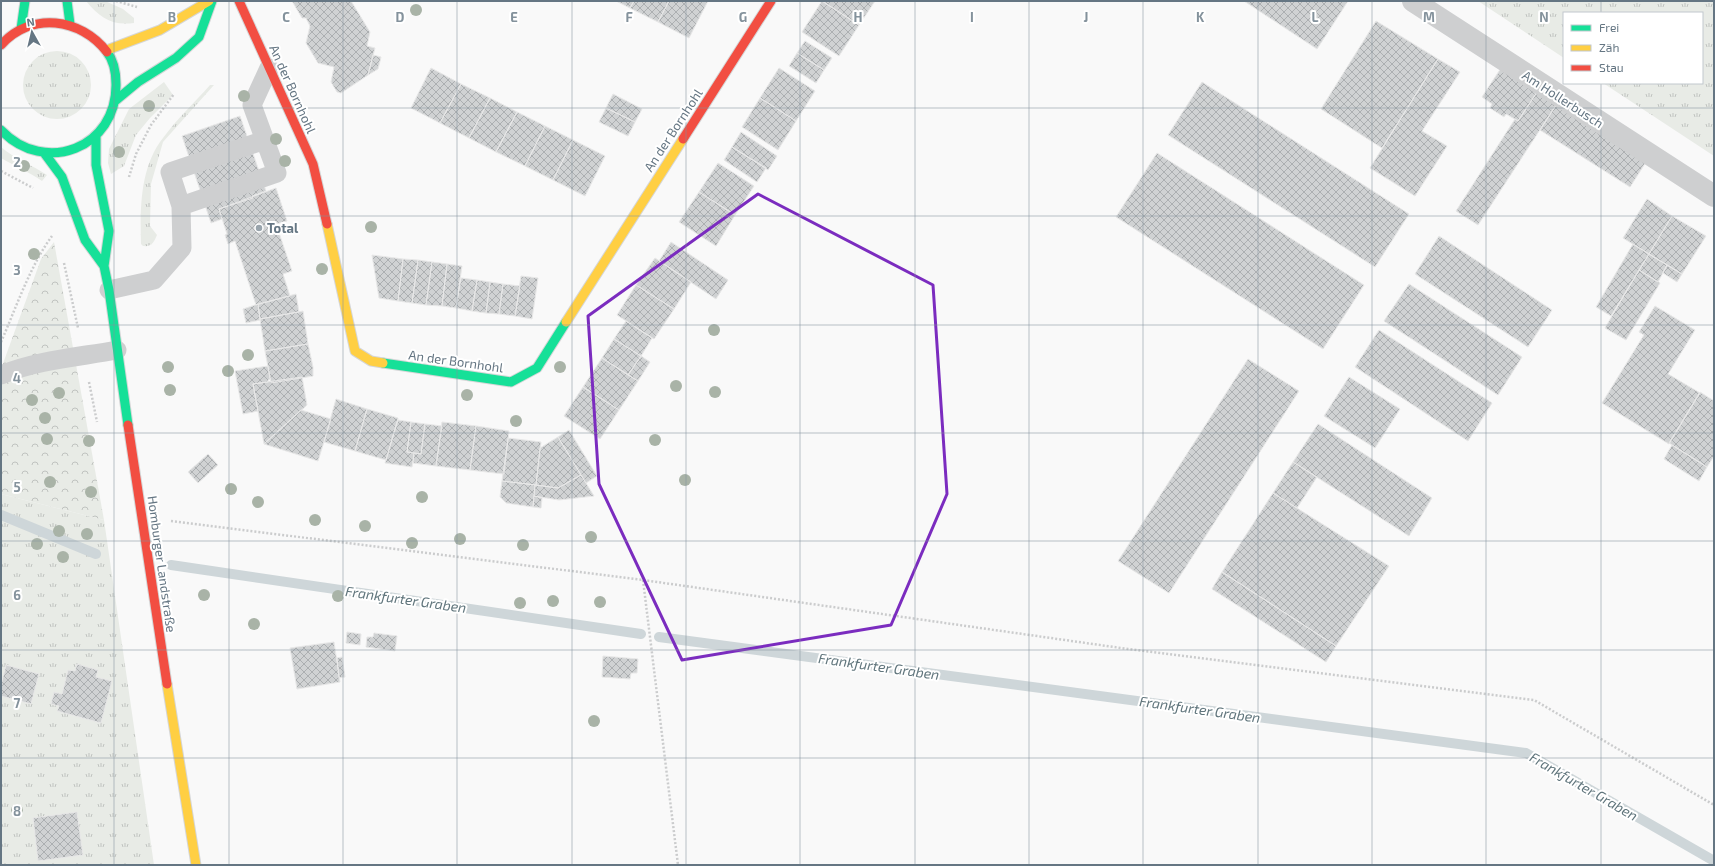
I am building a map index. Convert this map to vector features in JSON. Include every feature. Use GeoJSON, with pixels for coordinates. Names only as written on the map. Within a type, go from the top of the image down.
{"type":"FeatureCollection","features":[{"type":"Feature","properties":{"kind":"street"},"geometry":{"type":"LineString","coordinates":[[21,29],[24,1]]}},
{"type":"Feature","properties":{"kind":"street"},"geometry":{"type":"LineString","coordinates":[[68,1],[70,24]]}},
{"type":"Feature","properties":{"kind":"street"},"geometry":{"type":"LineString","coordinates":[[107,50],[160,30],[210,1]]}},
{"type":"Feature","properties":{"kind":"street"},"geometry":{"type":"LineString","coordinates":[[116,101],[138,82],[176,58],[199,37],[210,1]]}},
{"type":"Feature","properties":{"kind":"street","name":"An der Bornhohl"},"geometry":{"type":"LineString","coordinates":[[239,1],[313,164],[355,351],[371,361],[511,382],[537,368],[771,1]]}},
{"type":"Feature","properties":{"kind":"street","name":"Am Hollerbusch"},"geometry":{"type":"LineString","coordinates":[[1413,1],[1714,196]]}},
{"type":"Feature","properties":{"kind":"street"},"geometry":{"type":"LineString","coordinates":[[1,45],[4,41],[21,29],[46,22],[70,24],[91,34],[107,50],[115,66],[117,82],[116,101],[107,120],[96,136],[80,148],[66,153],[45,154],[32,151],[20,145],[1,130]]}},
{"type":"Feature","properties":{"kind":"street","name":"Homburger Landstraße"},"geometry":{"type":"LineString","coordinates":[[96,136],[96,165],[109,231],[104,266],[109,290],[142,517],[196,865]]}},
{"type":"Feature","properties":{"kind":"street","name":"Homburger Landstraße"},"geometry":{"type":"LineString","coordinates":[[45,154],[62,177],[85,240],[104,266]]}},
{"type":"Feature","properties":{"kind":"lane"},"geometry":{"type":"LineString","coordinates":[[181,206],[278,173],[252,104],[269,68]]}},
{"type":"Feature","properties":{"kind":"lane"},"geometry":{"type":"LineString","coordinates":[[109,290],[154,280],[182,248],[181,206],[170,172],[265,140]]}},
{"type":"Feature","properties":{"kind":"lane"},"geometry":{"type":"LineString","coordinates":[[1,375],[13,370],[43,362],[117,350]]}},
{"type":"Feature","properties":{"kind":"path"},"geometry":{"type":"LineString","coordinates":[[116,1],[140,8]]}},
{"type":"Feature","properties":{"kind":"path"},"geometry":{"type":"LineString","coordinates":[[127,181],[136,154],[151,125],[177,91]]}},
{"type":"Feature","properties":{"kind":"path"},"geometry":{"type":"LineString","coordinates":[[1,171],[33,188],[37,193]]}},
{"type":"Feature","properties":{"kind":"path"},"geometry":{"type":"LineString","coordinates":[[1,342],[23,290],[45,246],[53,235]]}},
{"type":"Feature","properties":{"kind":"path"},"geometry":{"type":"LineString","coordinates":[[142,517],[643,580],[1128,649],[1534,700],[1714,805]]}},
{"type":"Feature","properties":{"kind":"path"},"geometry":{"type":"LineString","coordinates":[[643,580],[678,865]]}},
{"type":"Feature","properties":{"kind":"highlighted area"},"geometry":{"type":"Polygon","coordinates":[[[758,194],[933,285],[947,494],[891,625],[682,660],[599,484],[588,316],[758,194]]]}},
{"type":"Feature","properties":{"kind":"green space"},"geometry":{"type":"Polygon","coordinates":[[[86,1],[105,1],[123,9],[134,18],[134,23],[126,24],[107,20],[96,12],[86,1]]]}},
{"type":"Feature","properties":{"kind":"green space"},"geometry":{"type":"Polygon","coordinates":[[[1478,1],[1714,1],[1714,156],[1605,84],[1703,84],[1703,12],[1563,12],[1563,57],[1478,1]]]}},
{"type":"Feature","properties":{"kind":"green space"},"geometry":{"type":"Polygon","coordinates":[[[57,51],[70,54],[81,61],[88,72],[91,85],[88,98],[81,109],[70,116],[57,119],[44,116],[33,109],[26,98],[23,85],[26,72],[33,61],[44,54],[57,51]]]}},
{"type":"Feature","properties":{"kind":"green space"},"geometry":{"type":"Polygon","coordinates":[[[164,82],[173,95],[150,118],[136,135],[124,166],[111,174],[108,163],[109,149],[129,109],[164,82]]]}},
{"type":"Feature","properties":{"kind":"green space"},"geometry":{"type":"Polygon","coordinates":[[[210,85],[214,85],[163,142],[151,184],[150,226],[157,235],[151,245],[143,246],[141,244],[141,202],[146,175],[155,149],[180,117],[210,85]]]}},
{"type":"Feature","properties":{"kind":"green space"},"geometry":{"type":"Polygon","coordinates":[[[1,147],[47,175],[42,181],[1,158],[1,147]]]}},
{"type":"Feature","properties":{"kind":"green space"},"geometry":{"type":"Polygon","coordinates":[[[54,242],[104,520],[1,494],[1,369],[41,259],[54,242]]]}},
{"type":"Feature","properties":{"kind":"green space"},"geometry":{"type":"Polygon","coordinates":[[[1,494],[104,520],[154,865],[1,865],[1,494]]]}},
{"type":"Feature","properties":{"kind":"building"},"geometry":{"type":"Polygon","coordinates":[[[292,1],[351,1],[370,32],[367,46],[375,48],[368,75],[341,93],[337,92],[331,82],[334,67],[318,63],[306,43],[310,26],[306,18],[302,18],[292,1]]]}},
{"type":"Feature","properties":{"kind":"building"},"geometry":{"type":"Polygon","coordinates":[[[616,1],[634,1],[630,8],[616,1]]]}},
{"type":"Feature","properties":{"kind":"building"},"geometry":{"type":"Polygon","coordinates":[[[634,1],[669,1],[658,22],[630,8],[634,1]]]}},
{"type":"Feature","properties":{"kind":"building"},"geometry":{"type":"Polygon","coordinates":[[[669,1],[708,1],[689,38],[658,22],[669,1]]]}},
{"type":"Feature","properties":{"kind":"building"},"geometry":{"type":"Polygon","coordinates":[[[822,1],[875,1],[859,25],[822,1]]]}},
{"type":"Feature","properties":{"kind":"building"},"geometry":{"type":"Polygon","coordinates":[[[822,1],[859,25],[839,56],[802,32],[822,1]]]}},
{"type":"Feature","properties":{"kind":"building"},"geometry":{"type":"Polygon","coordinates":[[[1244,1],[1348,1],[1317,49],[1244,1]]]}},
{"type":"Feature","properties":{"kind":"building"},"geometry":{"type":"Polygon","coordinates":[[[1376,21],[1438,59],[1382,148],[1321,109],[1376,21]]]}},
{"type":"Feature","properties":{"kind":"building"},"geometry":{"type":"Polygon","coordinates":[[[805,41],[832,58],[824,70],[797,53],[805,41]]]}},
{"type":"Feature","properties":{"kind":"building"},"geometry":{"type":"Polygon","coordinates":[[[797,53],[824,70],[816,83],[789,66],[797,53]]]}},
{"type":"Feature","properties":{"kind":"building"},"geometry":{"type":"Polygon","coordinates":[[[373,55],[381,57],[378,69],[368,75],[373,55]]]}},
{"type":"Feature","properties":{"kind":"building"},"geometry":{"type":"Polygon","coordinates":[[[1438,59],[1460,72],[1422,131],[1447,146],[1415,196],[1370,168],[1438,59]]]}},
{"type":"Feature","properties":{"kind":"building"},"geometry":{"type":"Polygon","coordinates":[[[1503,65],[1539,89],[1518,121],[1506,114],[1504,117],[1490,108],[1492,104],[1482,97],[1503,65]]]}},
{"type":"Feature","properties":{"kind":"building"},"geometry":{"type":"Polygon","coordinates":[[[431,68],[461,84],[440,123],[411,108],[431,68]]]}},
{"type":"Feature","properties":{"kind":"building"},"geometry":{"type":"Polygon","coordinates":[[[779,68],[815,91],[796,121],[760,98],[779,68]]]}},
{"type":"Feature","properties":{"kind":"building"},"geometry":{"type":"Polygon","coordinates":[[[1202,82],[1409,214],[1375,267],[1168,135],[1202,82]]]}},
{"type":"Feature","properties":{"kind":"building"},"geometry":{"type":"Polygon","coordinates":[[[461,84],[490,98],[469,138],[440,123],[461,84]]]}},
{"type":"Feature","properties":{"kind":"building"},"geometry":{"type":"Polygon","coordinates":[[[1539,89],[1558,102],[1478,225],[1456,211],[1515,119],[1518,121],[1539,89]]]}},
{"type":"Feature","properties":{"kind":"building"},"geometry":{"type":"Polygon","coordinates":[[[613,94],[642,109],[635,122],[606,108],[613,94]]]}},
{"type":"Feature","properties":{"kind":"building"},"geometry":{"type":"Polygon","coordinates":[[[490,98],[517,112],[496,152],[469,138],[490,98]]]}},
{"type":"Feature","properties":{"kind":"building"},"geometry":{"type":"Polygon","coordinates":[[[760,98],[796,121],[778,150],[742,127],[760,98]]]}},
{"type":"Feature","properties":{"kind":"building"},"geometry":{"type":"Polygon","coordinates":[[[1558,102],[1648,159],[1630,187],[1540,130],[1558,102]]]}},
{"type":"Feature","properties":{"kind":"building"},"geometry":{"type":"Polygon","coordinates":[[[606,108],[635,122],[628,136],[599,122],[606,108]]]}},
{"type":"Feature","properties":{"kind":"building"},"geometry":{"type":"Polygon","coordinates":[[[517,112],[545,126],[525,166],[496,152],[517,112]]]}},
{"type":"Feature","properties":{"kind":"building"},"geometry":{"type":"Polygon","coordinates":[[[240,116],[266,191],[252,196],[253,198],[219,209],[222,219],[211,223],[182,136],[240,116]]]}},
{"type":"Feature","properties":{"kind":"building"},"geometry":{"type":"Polygon","coordinates":[[[545,126],[573,140],[553,180],[525,166],[545,126]]]}},
{"type":"Feature","properties":{"kind":"building"},"geometry":{"type":"Polygon","coordinates":[[[741,132],[777,156],[768,170],[732,147],[741,132]]]}},
{"type":"Feature","properties":{"kind":"building"},"geometry":{"type":"Polygon","coordinates":[[[573,140],[605,156],[585,196],[553,180],[573,140]]]}},
{"type":"Feature","properties":{"kind":"building"},"geometry":{"type":"Polygon","coordinates":[[[732,147],[766,168],[757,182],[724,160],[732,147]]]}},
{"type":"Feature","properties":{"kind":"building"},"geometry":{"type":"Polygon","coordinates":[[[1157,153],[1364,285],[1323,349],[1116,217],[1157,153]]]}},
{"type":"Feature","properties":{"kind":"building"},"geometry":{"type":"Polygon","coordinates":[[[718,163],[754,186],[735,215],[699,192],[718,163]]]}},
{"type":"Feature","properties":{"kind":"building"},"geometry":{"type":"Polygon","coordinates":[[[276,188],[287,221],[276,224],[292,271],[283,274],[290,296],[256,305],[235,241],[228,244],[225,235],[227,234],[219,209],[276,188]]]}},
{"type":"Feature","properties":{"kind":"building"},"geometry":{"type":"Polygon","coordinates":[[[699,192],[735,215],[716,246],[679,222],[699,192]]]}},
{"type":"Feature","properties":{"kind":"building"},"geometry":{"type":"Polygon","coordinates":[[[1647,199],[1672,216],[1649,254],[1623,238],[1647,199]]]}},
{"type":"Feature","properties":{"kind":"building"},"geometry":{"type":"Polygon","coordinates":[[[1672,216],[1706,236],[1682,274],[1649,254],[1672,216]]]}},
{"type":"Feature","properties":{"kind":"building"},"geometry":{"type":"Polygon","coordinates":[[[1439,236],[1552,310],[1528,347],[1415,274],[1439,236]]]}},
{"type":"Feature","properties":{"kind":"building"},"geometry":{"type":"Polygon","coordinates":[[[671,242],[728,280],[716,299],[659,261],[671,242]]]}},
{"type":"Feature","properties":{"kind":"building"},"geometry":{"type":"Polygon","coordinates":[[[1633,244],[1649,254],[1611,316],[1596,307],[1633,244]]]}},
{"type":"Feature","properties":{"kind":"building"},"geometry":{"type":"Polygon","coordinates":[[[1649,254],[1667,265],[1658,282],[1639,270],[1649,254]]]}},
{"type":"Feature","properties":{"kind":"building"},"geometry":{"type":"Polygon","coordinates":[[[372,255],[403,259],[398,301],[379,298],[372,255]]]}},
{"type":"Feature","properties":{"kind":"building"},"geometry":{"type":"Polygon","coordinates":[[[655,258],[691,282],[674,309],[636,285],[655,258]]]}},
{"type":"Feature","properties":{"kind":"building"},"geometry":{"type":"Polygon","coordinates":[[[403,259],[418,260],[412,303],[398,301],[403,259]]]}},
{"type":"Feature","properties":{"kind":"building"},"geometry":{"type":"Polygon","coordinates":[[[418,260],[432,262],[426,305],[412,303],[418,260]]]}},
{"type":"Feature","properties":{"kind":"building"},"geometry":{"type":"Polygon","coordinates":[[[432,262],[447,264],[442,306],[426,305],[432,262]]]}},
{"type":"Feature","properties":{"kind":"building"},"geometry":{"type":"Polygon","coordinates":[[[447,264],[462,266],[456,308],[442,306],[447,264]]]}},
{"type":"Feature","properties":{"kind":"building"},"geometry":{"type":"Polygon","coordinates":[[[1667,265],[1682,274],[1677,282],[1663,273],[1667,265]]]}},
{"type":"Feature","properties":{"kind":"building"},"geometry":{"type":"Polygon","coordinates":[[[1639,270],[1660,283],[1626,340],[1605,328],[1639,270]]]}},
{"type":"Feature","properties":{"kind":"building"},"geometry":{"type":"Polygon","coordinates":[[[521,276],[538,278],[532,319],[515,316],[521,276]]]}},
{"type":"Feature","properties":{"kind":"building"},"geometry":{"type":"Polygon","coordinates":[[[461,278],[477,280],[472,311],[456,308],[461,278]]]}},
{"type":"Feature","properties":{"kind":"building"},"geometry":{"type":"Polygon","coordinates":[[[477,280],[490,282],[486,313],[472,311],[477,280]]]}},
{"type":"Feature","properties":{"kind":"building"},"geometry":{"type":"Polygon","coordinates":[[[490,282],[503,284],[499,314],[486,313],[490,282]]]}},
{"type":"Feature","properties":{"kind":"building"},"geometry":{"type":"Polygon","coordinates":[[[503,284],[520,286],[515,316],[499,314],[503,284]]]}},
{"type":"Feature","properties":{"kind":"building"},"geometry":{"type":"Polygon","coordinates":[[[1409,284],[1522,357],[1498,395],[1384,321],[1409,284]]]}},
{"type":"Feature","properties":{"kind":"building"},"geometry":{"type":"Polygon","coordinates":[[[636,285],[674,309],[654,339],[617,315],[636,285]]]}},
{"type":"Feature","properties":{"kind":"building"},"geometry":{"type":"Polygon","coordinates":[[[296,294],[299,312],[260,319],[258,304],[296,294]]]}},
{"type":"Feature","properties":{"kind":"building"},"geometry":{"type":"Polygon","coordinates":[[[258,304],[260,320],[246,323],[243,309],[258,304]]]}},
{"type":"Feature","properties":{"kind":"building"},"geometry":{"type":"Polygon","coordinates":[[[1655,306],[1695,330],[1668,374],[1700,393],[1669,444],[1602,403],[1644,335],[1639,332],[1655,306]]]}},
{"type":"Feature","properties":{"kind":"building"},"geometry":{"type":"Polygon","coordinates":[[[303,311],[308,344],[265,351],[260,319],[303,311]]]}},
{"type":"Feature","properties":{"kind":"building"},"geometry":{"type":"Polygon","coordinates":[[[626,321],[652,338],[641,356],[614,339],[626,321]]]}},
{"type":"Feature","properties":{"kind":"building"},"geometry":{"type":"Polygon","coordinates":[[[1379,330],[1492,403],[1468,441],[1355,367],[1379,330]]]}},
{"type":"Feature","properties":{"kind":"building"},"geometry":{"type":"Polygon","coordinates":[[[614,339],[641,356],[628,375],[602,358],[614,339]]]}},
{"type":"Feature","properties":{"kind":"building"},"geometry":{"type":"Polygon","coordinates":[[[308,344],[313,367],[313,376],[271,383],[265,351],[308,344]]]}},
{"type":"Feature","properties":{"kind":"building"},"geometry":{"type":"Polygon","coordinates":[[[641,356],[650,362],[638,381],[628,375],[641,356]]]}},
{"type":"Feature","properties":{"kind":"building"},"geometry":{"type":"Polygon","coordinates":[[[602,358],[638,381],[619,410],[583,387],[602,358]]]}},
{"type":"Feature","properties":{"kind":"building"},"geometry":{"type":"Polygon","coordinates":[[[1248,359],[1299,391],[1169,593],[1118,561],[1248,359]]]}},
{"type":"Feature","properties":{"kind":"building"},"geometry":{"type":"Polygon","coordinates":[[[268,366],[270,379],[268,382],[253,384],[258,411],[243,414],[235,371],[268,366]]]}},
{"type":"Feature","properties":{"kind":"building"},"geometry":{"type":"Polygon","coordinates":[[[302,377],[307,405],[264,444],[253,384],[302,377]]]}},
{"type":"Feature","properties":{"kind":"building"},"geometry":{"type":"Polygon","coordinates":[[[1349,377],[1400,409],[1375,448],[1324,416],[1349,377]]]}},
{"type":"Feature","properties":{"kind":"building"},"geometry":{"type":"Polygon","coordinates":[[[583,387],[619,410],[600,439],[564,416],[583,387]]]}},
{"type":"Feature","properties":{"kind":"building"},"geometry":{"type":"Polygon","coordinates":[[[1700,392],[1714,401],[1714,456],[1707,467],[1669,443],[1700,392]]]}},
{"type":"Feature","properties":{"kind":"building"},"geometry":{"type":"Polygon","coordinates":[[[336,399],[367,409],[355,451],[324,442],[336,399]]]}},
{"type":"Feature","properties":{"kind":"building"},"geometry":{"type":"Polygon","coordinates":[[[367,409],[398,418],[386,460],[355,451],[367,409]]]}},
{"type":"Feature","properties":{"kind":"building"},"geometry":{"type":"Polygon","coordinates":[[[301,410],[331,419],[318,461],[264,444],[301,410]]]}},
{"type":"Feature","properties":{"kind":"building"},"geometry":{"type":"Polygon","coordinates":[[[398,420],[411,422],[407,452],[414,453],[412,467],[385,463],[398,420]]]}},
{"type":"Feature","properties":{"kind":"building"},"geometry":{"type":"Polygon","coordinates":[[[411,422],[425,424],[421,454],[407,452],[411,422]]]}},
{"type":"Feature","properties":{"kind":"building"},"geometry":{"type":"Polygon","coordinates":[[[442,422],[476,426],[470,470],[436,466],[442,422]]]}},
{"type":"Feature","properties":{"kind":"building"},"geometry":{"type":"Polygon","coordinates":[[[425,424],[442,426],[436,466],[413,463],[414,453],[421,454],[425,424]]]}},
{"type":"Feature","properties":{"kind":"building"},"geometry":{"type":"Polygon","coordinates":[[[1318,424],[1432,498],[1409,536],[1293,462],[1318,424]]]}},
{"type":"Feature","properties":{"kind":"building"},"geometry":{"type":"Polygon","coordinates":[[[476,426],[509,431],[504,474],[470,470],[476,426]]]}},
{"type":"Feature","properties":{"kind":"building"},"geometry":{"type":"Polygon","coordinates":[[[569,430],[597,476],[586,483],[558,437],[569,430]]]}},
{"type":"Feature","properties":{"kind":"building"},"geometry":{"type":"Polygon","coordinates":[[[558,437],[581,475],[558,488],[536,485],[540,448],[558,437]]]}},
{"type":"Feature","properties":{"kind":"building"},"geometry":{"type":"Polygon","coordinates":[[[508,438],[541,442],[536,485],[502,481],[508,438]]]}},
{"type":"Feature","properties":{"kind":"building"},"geometry":{"type":"Polygon","coordinates":[[[1672,445],[1707,467],[1699,481],[1664,459],[1672,445]]]}},
{"type":"Feature","properties":{"kind":"building"},"geometry":{"type":"Polygon","coordinates":[[[208,454],[218,465],[198,483],[188,472],[208,454]]]}},
{"type":"Feature","properties":{"kind":"building"},"geometry":{"type":"Polygon","coordinates":[[[1293,462],[1317,477],[1297,508],[1273,493],[1293,462]]]}},
{"type":"Feature","properties":{"kind":"building"},"geometry":{"type":"Polygon","coordinates":[[[581,475],[594,496],[559,500],[534,496],[535,485],[558,488],[581,475]]]}},
{"type":"Feature","properties":{"kind":"building"},"geometry":{"type":"Polygon","coordinates":[[[502,481],[535,485],[533,507],[506,503],[500,497],[502,481]]]}},
{"type":"Feature","properties":{"kind":"building"},"geometry":{"type":"Polygon","coordinates":[[[1273,493],[1389,566],[1336,646],[1222,572],[1273,493]]]}},
{"type":"Feature","properties":{"kind":"building"},"geometry":{"type":"Polygon","coordinates":[[[534,496],[542,498],[541,508],[533,507],[534,496]]]}},
{"type":"Feature","properties":{"kind":"building"},"geometry":{"type":"Polygon","coordinates":[[[1222,572],[1336,646],[1326,662],[1212,589],[1222,572]]]}},
{"type":"Feature","properties":{"kind":"building"},"geometry":{"type":"Polygon","coordinates":[[[347,632],[361,634],[360,645],[346,643],[347,632]]]}},
{"type":"Feature","properties":{"kind":"building"},"geometry":{"type":"Polygon","coordinates":[[[374,633],[397,636],[395,651],[366,647],[367,637],[373,637],[374,633]]]}},
{"type":"Feature","properties":{"kind":"building"},"geometry":{"type":"Polygon","coordinates":[[[334,642],[340,682],[297,689],[290,648],[334,642]]]}},
{"type":"Feature","properties":{"kind":"building"},"geometry":{"type":"Polygon","coordinates":[[[603,656],[638,659],[637,673],[631,673],[630,679],[602,677],[603,656]]]}},
{"type":"Feature","properties":{"kind":"building"},"geometry":{"type":"Polygon","coordinates":[[[342,657],[345,677],[339,678],[337,658],[342,657]]]}},
{"type":"Feature","properties":{"kind":"building"},"geometry":{"type":"Polygon","coordinates":[[[77,664],[98,670],[96,677],[112,681],[101,723],[57,711],[59,706],[51,704],[54,692],[62,694],[68,670],[75,671],[77,664]]]}},
{"type":"Feature","properties":{"kind":"building"},"geometry":{"type":"Polygon","coordinates":[[[6,665],[39,674],[31,704],[1,696],[1,685],[6,665]]]}},
{"type":"Feature","properties":{"kind":"building"},"geometry":{"type":"Polygon","coordinates":[[[77,812],[83,855],[38,861],[33,818],[77,812]]]}},
{"type":"Feature","properties":{"kind":"waterway","name":"Frankfurter Graben"},"geometry":{"type":"LineString","coordinates":[[1,515],[96,554]]}},
{"type":"Feature","properties":{"kind":"waterway","name":"Frankfurter Graben"},"geometry":{"type":"LineString","coordinates":[[171,565],[641,634]]}},
{"type":"Feature","properties":{"kind":"waterway","name":"Frankfurter Graben"},"geometry":{"type":"LineString","coordinates":[[659,637],[1526,753],[1714,861]]}},
{"type":"Feature","properties":{"kind":"traffic: fast"},"geometry":{"type":"LineString","coordinates":[[21,29],[25,1]]}},
{"type":"Feature","properties":{"kind":"traffic: fast"},"geometry":{"type":"LineString","coordinates":[[67,1],[70,24]]}},
{"type":"Feature","properties":{"kind":"traffic: fast"},"geometry":{"type":"LineString","coordinates":[[115,101],[138,82],[176,58],[199,37],[212,1]]}},
{"type":"Feature","properties":{"kind":"traffic: fast"},"geometry":{"type":"LineString","coordinates":[[1,130],[19,144],[38,151],[57,153],[75,148],[92,139],[105,125],[113,106],[116,76],[113,63],[107,52]]}},
{"type":"Feature","properties":{"kind":"traffic: fast"},"geometry":{"type":"LineString","coordinates":[[96,136],[96,165],[109,231],[104,266],[109,290],[128,425]]}},
{"type":"Feature","properties":{"kind":"traffic: fast"},"geometry":{"type":"LineString","coordinates":[[45,154],[62,177],[85,240],[104,266]]}},
{"type":"Feature","properties":{"kind":"traffic: fast"},"geometry":{"type":"LineString","coordinates":[[383,363],[511,382],[537,368],[566,322]]}},
{"type":"Feature","properties":{"kind":"traffic: slow"},"geometry":{"type":"LineString","coordinates":[[107,50],[160,30],[209,1]]}},
{"type":"Feature","properties":{"kind":"traffic: slow"},"geometry":{"type":"LineString","coordinates":[[566,322],[683,139]]}},
{"type":"Feature","properties":{"kind":"traffic: slow"},"geometry":{"type":"LineString","coordinates":[[327,224],[355,351],[371,361],[383,363]]}},
{"type":"Feature","properties":{"kind":"traffic: slow"},"geometry":{"type":"LineString","coordinates":[[167,684],[196,865]]}},
{"type":"Feature","properties":{"kind":"traffic: jam"},"geometry":{"type":"LineString","coordinates":[[239,1],[313,164],[327,224]]}},
{"type":"Feature","properties":{"kind":"traffic: jam"},"geometry":{"type":"LineString","coordinates":[[683,139],[771,1]]}},
{"type":"Feature","properties":{"kind":"traffic: jam"},"geometry":{"type":"LineString","coordinates":[[1,45],[13,34],[27,27],[41,23],[56,23],[70,26],[84,32],[107,52]]}},
{"type":"Feature","properties":{"kind":"traffic: jam"},"geometry":{"type":"LineString","coordinates":[[128,425],[167,684]]}},
{"type":"Feature","properties":{"kind":"place","name":"Total"},"geometry":{"type":"Point","coordinates":[259,228]}}]}
